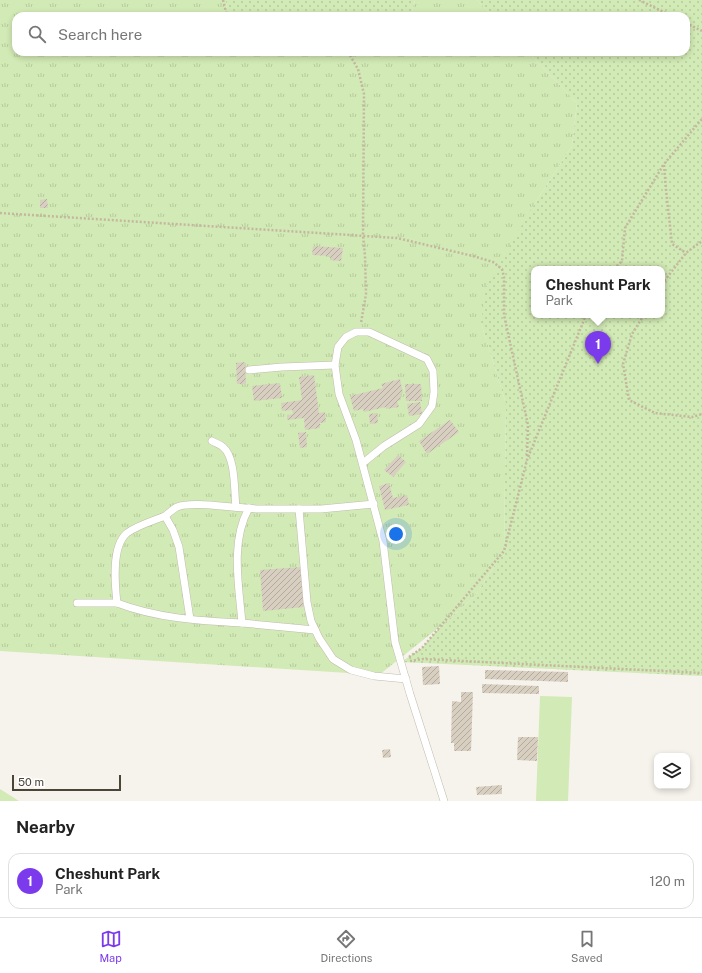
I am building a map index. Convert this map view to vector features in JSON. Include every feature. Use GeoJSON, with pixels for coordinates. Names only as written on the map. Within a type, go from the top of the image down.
{"type":"FeatureCollection","features":[{"type":"Feature","properties":{"kind":"lane"},"geometry":{"type":"LineString","coordinates":[[363,463],[384,446],[419,424],[432,406],[434,392],[433,371],[427,359],[369,332],[356,332],[346,337],[338,347],[335,365],[339,394],[363,463],[383,541],[395,642],[444,801]]}},
{"type":"Feature","properties":{"kind":"lane"},"geometry":{"type":"LineString","coordinates":[[249,370],[335,365]]}},
{"type":"Feature","properties":{"kind":"lane"},"geometry":{"type":"LineString","coordinates":[[212,441],[223,447],[230,458],[233,470],[236,507]]}},
{"type":"Feature","properties":{"kind":"lane"},"geometry":{"type":"LineString","coordinates":[[117,603],[114,579],[119,546],[126,534],[165,516],[178,507],[202,505],[256,509],[321,509],[374,504]]}},
{"type":"Feature","properties":{"kind":"lane"},"geometry":{"type":"LineString","coordinates":[[242,623],[238,534],[243,518],[249,508]]}},
{"type":"Feature","properties":{"kind":"lane"},"geometry":{"type":"LineString","coordinates":[[299,509],[307,602],[311,621],[318,638],[333,659],[351,670],[374,676],[406,679]]}},
{"type":"Feature","properties":{"kind":"lane"},"geometry":{"type":"LineString","coordinates":[[165,516],[173,530],[179,546],[190,619]]}},
{"type":"Feature","properties":{"kind":"lane"},"geometry":{"type":"LineString","coordinates":[[77,603],[117,603],[131,608],[205,622],[242,623],[315,630]]}},
{"type":"Feature","properties":{"kind":"path"},"geometry":{"type":"LineString","coordinates":[[223,0],[226,12]]}},
{"type":"Feature","properties":{"kind":"path"},"geometry":{"type":"LineString","coordinates":[[639,0],[664,12]]}},
{"type":"Feature","properties":{"kind":"path"},"geometry":{"type":"LineString","coordinates":[[690,25],[702,31]]}},
{"type":"Feature","properties":{"kind":"path"},"geometry":{"type":"LineString","coordinates":[[350,56],[358,69],[364,94],[363,235],[366,294],[360,332]]}},
{"type":"Feature","properties":{"kind":"path"},"geometry":{"type":"LineString","coordinates":[[617,266],[622,261],[625,228],[664,164],[702,119]]}},
{"type":"Feature","properties":{"kind":"path"},"geometry":{"type":"LineString","coordinates":[[664,164],[672,244],[686,253]]}},
{"type":"Feature","properties":{"kind":"path"},"geometry":{"type":"LineString","coordinates":[[0,213],[397,238],[493,262],[502,269],[506,283],[504,315],[528,425],[527,460]]}},
{"type":"Feature","properties":{"kind":"path"},"geometry":{"type":"LineString","coordinates":[[665,280],[686,253],[702,241]]}},
{"type":"Feature","properties":{"kind":"path"},"geometry":{"type":"LineString","coordinates":[[401,662],[422,648],[504,552],[527,460],[585,318]]}},
{"type":"Feature","properties":{"kind":"path"},"geometry":{"type":"LineString","coordinates":[[642,318],[632,334],[622,364],[629,400],[655,413],[692,417],[702,414]]}},
{"type":"Feature","properties":{"kind":"path"},"geometry":{"type":"LineString","coordinates":[[401,662],[422,659],[702,673]]}},
{"type":"Feature","properties":{"kind":"green space"},"geometry":{"type":"Polygon","coordinates":[[[0,0],[226,0],[227,12],[12,12],[12,56],[532,56],[577,103],[572,146],[533,206],[481,323],[506,404],[504,551],[475,596],[442,625],[379,675],[0,651],[0,0]]]}},
{"type":"Feature","properties":{"kind":"green space"},"geometry":{"type":"Polygon","coordinates":[[[226,0],[415,0],[412,12],[227,12],[226,0]]]}},
{"type":"Feature","properties":{"kind":"green space"},"geometry":{"type":"Polygon","coordinates":[[[415,0],[477,0],[489,12],[412,12],[415,0]]]}},
{"type":"Feature","properties":{"kind":"green space"},"geometry":{"type":"Polygon","coordinates":[[[477,0],[702,0],[702,676],[401,662],[422,648],[442,625],[475,596],[504,551],[506,404],[481,323],[486,287],[533,206],[572,146],[577,103],[532,56],[690,56],[690,12],[489,12],[477,0]]]}},
{"type":"Feature","properties":{"kind":"green space"},"geometry":{"type":"Polygon","coordinates":[[[540,696],[572,697],[568,801],[536,801],[540,696]]]}},
{"type":"Feature","properties":{"kind":"green space"},"geometry":{"type":"Polygon","coordinates":[[[0,789],[19,801],[0,801],[0,789]]]}},
{"type":"Feature","properties":{"kind":"building"},"geometry":{"type":"Polygon","coordinates":[[[47,199],[48,208],[40,208],[40,200],[47,199]]]}},
{"type":"Feature","properties":{"kind":"building"},"geometry":{"type":"Polygon","coordinates":[[[313,246],[343,248],[341,261],[330,260],[330,256],[312,255],[313,246]]]}},
{"type":"Feature","properties":{"kind":"building"},"geometry":{"type":"Polygon","coordinates":[[[245,362],[246,384],[237,384],[236,363],[245,362]]]}},
{"type":"Feature","properties":{"kind":"building"},"geometry":{"type":"Polygon","coordinates":[[[314,375],[319,413],[325,412],[326,422],[320,423],[320,428],[305,430],[304,418],[287,420],[287,415],[293,414],[292,410],[282,411],[281,403],[302,400],[299,377],[314,375]]]}},
{"type":"Feature","properties":{"kind":"building"},"geometry":{"type":"Polygon","coordinates":[[[400,379],[403,393],[400,394],[401,400],[397,401],[399,407],[386,409],[386,407],[364,412],[363,409],[354,411],[350,396],[383,388],[381,384],[400,379]]]}},
{"type":"Feature","properties":{"kind":"building"},"geometry":{"type":"Polygon","coordinates":[[[280,383],[282,398],[254,401],[252,386],[280,383]]]}},
{"type":"Feature","properties":{"kind":"building"},"geometry":{"type":"Polygon","coordinates":[[[405,384],[421,384],[422,401],[406,401],[405,384]]]}},
{"type":"Feature","properties":{"kind":"building"},"geometry":{"type":"Polygon","coordinates":[[[420,402],[422,414],[409,416],[407,404],[420,402]]]}},
{"type":"Feature","properties":{"kind":"building"},"geometry":{"type":"Polygon","coordinates":[[[377,413],[378,423],[370,424],[369,414],[377,413]]]}},
{"type":"Feature","properties":{"kind":"building"},"geometry":{"type":"Polygon","coordinates":[[[450,420],[459,432],[427,454],[419,441],[450,420]]]}},
{"type":"Feature","properties":{"kind":"building"},"geometry":{"type":"Polygon","coordinates":[[[306,432],[307,447],[300,448],[298,433],[306,432]]]}},
{"type":"Feature","properties":{"kind":"building"},"geometry":{"type":"Polygon","coordinates":[[[398,455],[406,462],[393,477],[384,470],[398,455]]]}},
{"type":"Feature","properties":{"kind":"building"},"geometry":{"type":"Polygon","coordinates":[[[389,483],[393,498],[407,495],[409,505],[385,510],[379,486],[389,483]]]}},
{"type":"Feature","properties":{"kind":"building"},"geometry":{"type":"Polygon","coordinates":[[[301,567],[304,607],[263,611],[260,570],[301,567]]]}},
{"type":"Feature","properties":{"kind":"building"},"geometry":{"type":"Polygon","coordinates":[[[439,666],[440,684],[423,685],[422,667],[439,666]]]}},
{"type":"Feature","properties":{"kind":"building"},"geometry":{"type":"Polygon","coordinates":[[[485,670],[568,672],[568,682],[485,679],[485,670]]]}},
{"type":"Feature","properties":{"kind":"building"},"geometry":{"type":"Polygon","coordinates":[[[482,684],[539,686],[539,694],[482,693],[482,684]]]}},
{"type":"Feature","properties":{"kind":"building"},"geometry":{"type":"Polygon","coordinates":[[[461,692],[473,692],[471,751],[454,751],[454,743],[451,743],[452,701],[461,702],[461,692]]]}},
{"type":"Feature","properties":{"kind":"building"},"geometry":{"type":"Polygon","coordinates":[[[518,737],[538,737],[537,761],[517,760],[518,737]]]}},
{"type":"Feature","properties":{"kind":"building"},"geometry":{"type":"Polygon","coordinates":[[[390,749],[391,757],[383,758],[382,750],[390,749]]]}},
{"type":"Feature","properties":{"kind":"building"},"geometry":{"type":"Polygon","coordinates":[[[502,785],[502,794],[477,795],[476,787],[502,785]]]}},
{"type":"Feature","properties":{"kind":"place","name":"Cheshunt Park"},"geometry":{"type":"Point","coordinates":[598,364]}}]}
